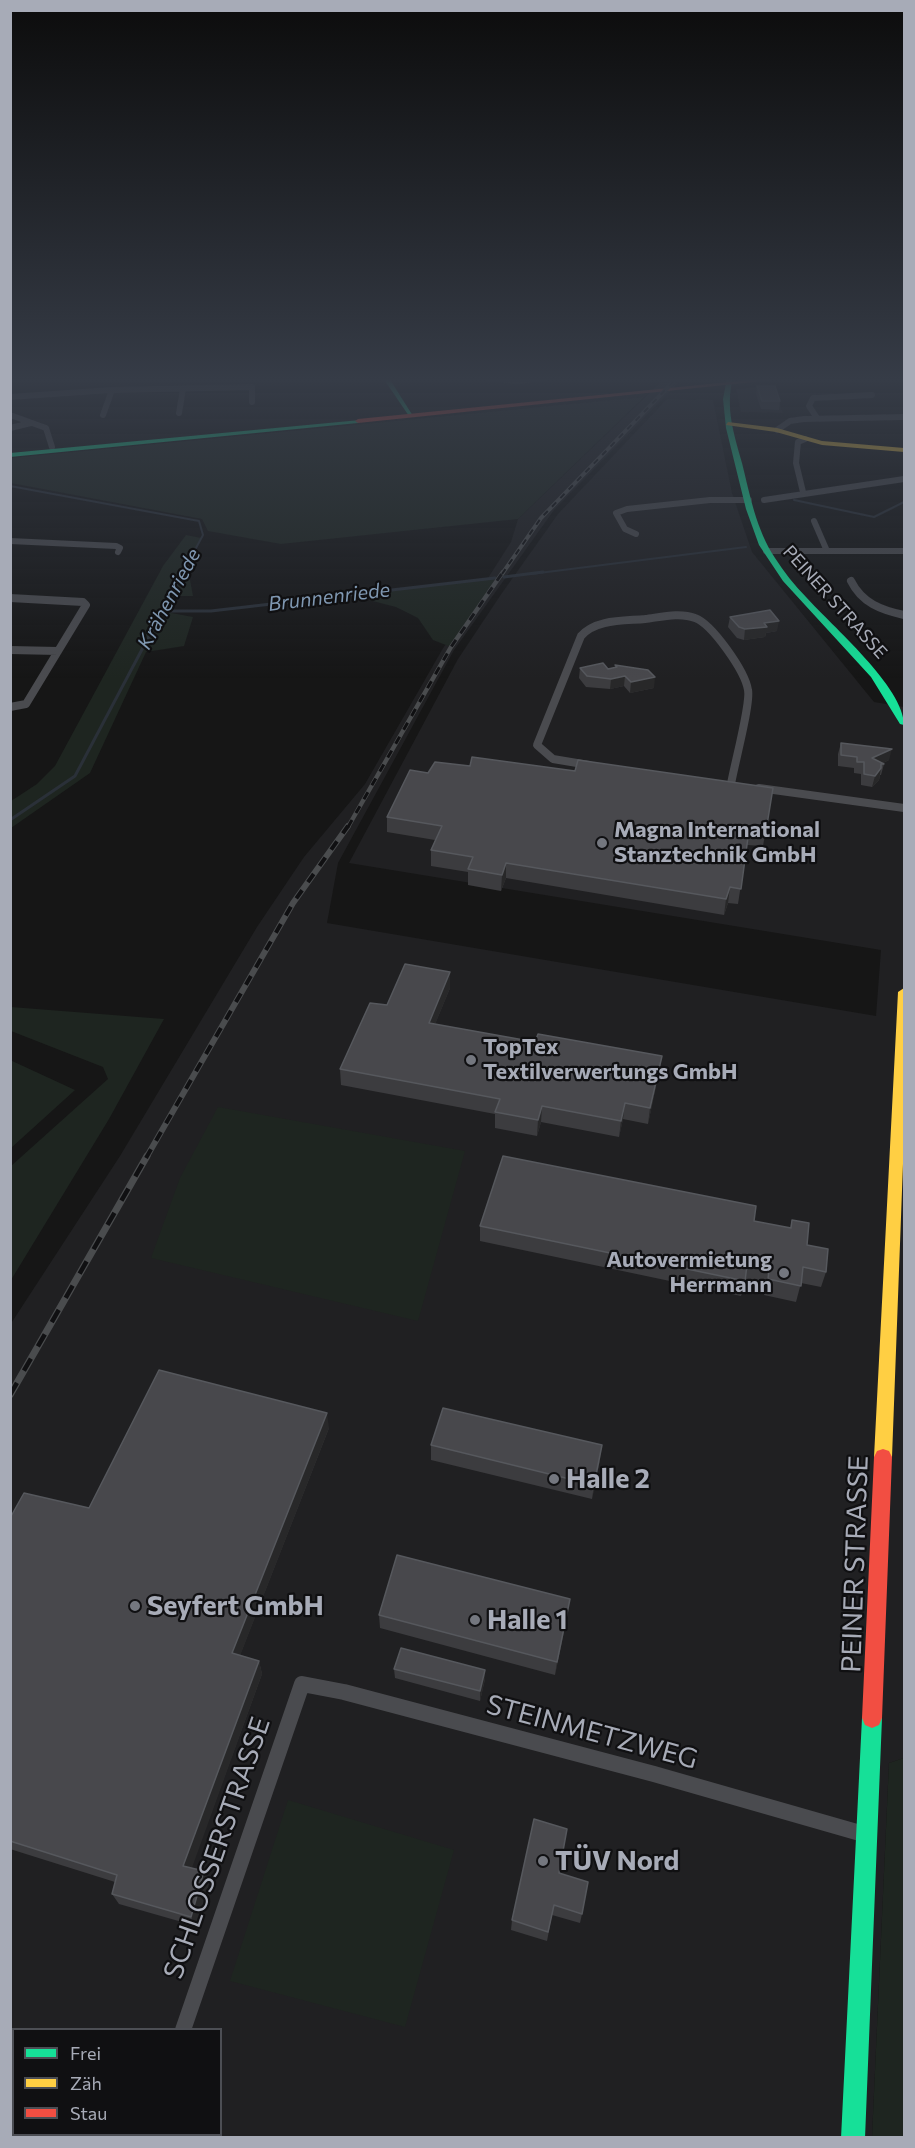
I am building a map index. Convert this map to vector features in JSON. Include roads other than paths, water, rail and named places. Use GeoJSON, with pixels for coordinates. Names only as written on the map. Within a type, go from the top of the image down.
{"type":"FeatureCollection","features":[{"type":"Feature","properties":{"kind":"main road","name":"PEINER STRASSE"},"geometry":{"type":"LineString","coordinates":[[743,478],[766,551],[787,581],[880,680],[904,722]]}},
{"type":"Feature","properties":{"kind":"main road","name":"PEINER STRASSE"},"geometry":{"type":"LineString","coordinates":[[853,2138],[899,1212],[904,992]]}},
{"type":"Feature","properties":{"kind":"street"},"geometry":{"type":"LineString","coordinates":[[800,478],[803,492]]}},
{"type":"Feature","properties":{"kind":"street"},"geometry":{"type":"LineString","coordinates":[[764,500],[803,492],[841,489],[903,478]]}},
{"type":"Feature","properties":{"kind":"street"},"geometry":{"type":"LineString","coordinates":[[636,534],[625,529],[616,517],[616,513],[627,509],[710,500],[749,500]]}},
{"type":"Feature","properties":{"kind":"street"},"geometry":{"type":"LineString","coordinates":[[814,521],[827,551]]}},
{"type":"Feature","properties":{"kind":"street"},"geometry":{"type":"LineString","coordinates":[[10,541],[116,546],[120,548],[118,552]]}},
{"type":"Feature","properties":{"kind":"street"},"geometry":{"type":"LineString","coordinates":[[766,551],[904,551]]}},
{"type":"Feature","properties":{"kind":"street"},"geometry":{"type":"LineString","coordinates":[[851,581],[854,589],[869,603],[885,611],[904,615]]}},
{"type":"Feature","properties":{"kind":"street"},"geometry":{"type":"LineString","coordinates":[[10,598],[83,602],[86,605],[23,706],[10,707]]}},
{"type":"Feature","properties":{"kind":"street"},"geometry":{"type":"LineString","coordinates":[[598,766],[552,760],[542,754],[537,745],[581,636],[588,628],[604,623],[683,615],[705,623],[741,669],[749,691],[731,783]]}},
{"type":"Feature","properties":{"kind":"street"},"geometry":{"type":"LineString","coordinates":[[10,650],[58,651]]}},
{"type":"Feature","properties":{"kind":"street"},"geometry":{"type":"LineString","coordinates":[[720,782],[743,785]]}},
{"type":"Feature","properties":{"kind":"street"},"geometry":{"type":"LineString","coordinates":[[755,787],[904,808]]}},
{"type":"Feature","properties":{"kind":"street","name":"STEINMETZWEG"},"geometry":{"type":"LineString","coordinates":[[302,1684],[344,1692],[643,1771],[868,1835]]}},
{"type":"Feature","properties":{"kind":"street","name":"SCHLOSSERSTRASSE"},"geometry":{"type":"LineString","coordinates":[[184,2028],[302,1684]]}},
{"type":"Feature","properties":{"kind":"waterway","name":"Krähenriede"},"geometry":{"type":"LineString","coordinates":[[10,486],[199,521],[203,535],[182,574]]}},
{"type":"Feature","properties":{"kind":"waterway","name":"Brunnenriede"},"geometry":{"type":"LineString","coordinates":[[794,500],[874,517],[904,502]]}},
{"type":"Feature","properties":{"kind":"waterway","name":"Brunnenriede"},"geometry":{"type":"LineString","coordinates":[[531,574],[746,547]]}},
{"type":"Feature","properties":{"kind":"waterway","name":"Krähenriede"},"geometry":{"type":"LineString","coordinates":[[10,820],[75,776],[183,572]]}},
{"type":"Feature","properties":{"kind":"waterway","name":"Brunnenriede"},"geometry":{"type":"LineString","coordinates":[[504,577],[543,572]]}},
{"type":"Feature","properties":{"kind":"waterway","name":"Brunnenriede"},"geometry":{"type":"LineString","coordinates":[[164,611],[211,611],[495,578]]}},
{"type":"Feature","properties":{"kind":"railway"},"geometry":{"type":"LineString","coordinates":[[502,574],[541,518],[580,478]]}},
{"type":"Feature","properties":{"kind":"railway"},"geometry":{"type":"LineString","coordinates":[[348,827],[451,647],[503,572]]}},
{"type":"Feature","properties":{"kind":"railway"},"geometry":{"type":"LineString","coordinates":[[146,1158],[293,903],[348,826]]}},
{"type":"Feature","properties":{"kind":"railway"},"geometry":{"type":"LineString","coordinates":[[10,1395],[147,1156]]}},
{"type":"Feature","properties":{"kind":"place","name":"Magna International Stanztechnik GmbH"},"geometry":{"type":"Point","coordinates":[602,843]}},
{"type":"Feature","properties":{"kind":"place","name":"TopTex Textilverwertungs GmbH"},"geometry":{"type":"Point","coordinates":[471,1060]}},
{"type":"Feature","properties":{"kind":"place","name":"Autovermietung Herrmann"},"geometry":{"type":"Point","coordinates":[784,1273]}},
{"type":"Feature","properties":{"kind":"place","name":"Halle 2"},"geometry":{"type":"Point","coordinates":[554,1479]}},
{"type":"Feature","properties":{"kind":"place","name":"Seyfert GmbH"},"geometry":{"type":"Point","coordinates":[135,1606]}},
{"type":"Feature","properties":{"kind":"place","name":"Halle 1"},"geometry":{"type":"Point","coordinates":[475,1620]}},
{"type":"Feature","properties":{"kind":"place","name":"TÜV Nord"},"geometry":{"type":"Point","coordinates":[543,1861]}}]}
